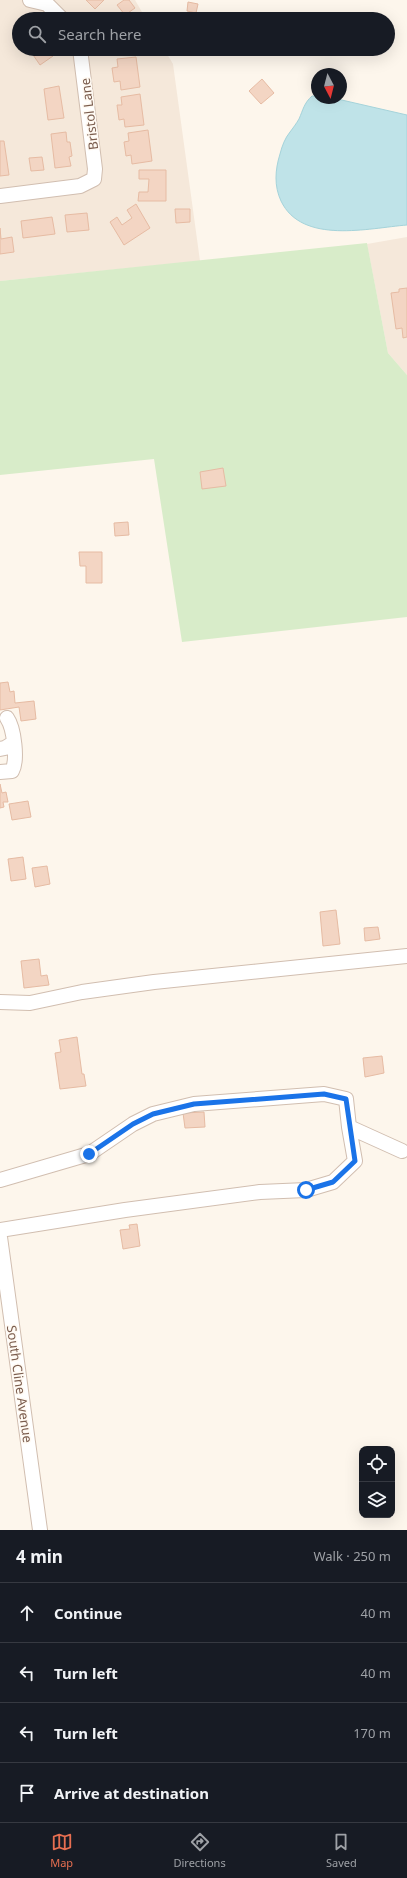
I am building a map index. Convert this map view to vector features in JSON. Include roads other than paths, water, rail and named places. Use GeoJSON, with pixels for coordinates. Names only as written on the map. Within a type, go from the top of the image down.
{"type":"FeatureCollection","features":[{"type":"Feature","properties":{"kind":"street"},"geometry":{"type":"LineString","coordinates":[[30,0],[47,4],[55,12]]}},
{"type":"Feature","properties":{"kind":"street","name":"Bristol Lane"},"geometry":{"type":"LineString","coordinates":[[0,196],[80,186],[94,179],[95,169],[81,56]]}},
{"type":"Feature","properties":{"kind":"street"},"geometry":{"type":"LineString","coordinates":[[0,772],[12,771],[16,764],[6,746],[12,724],[7,718]]}},
{"type":"Feature","properties":{"kind":"street"},"geometry":{"type":"LineString","coordinates":[[0,1002],[30,1003],[82,992],[154,982],[407,956]]}},
{"type":"Feature","properties":{"kind":"street"},"geometry":{"type":"LineString","coordinates":[[0,1180],[89,1154],[133,1124],[153,1114],[194,1104],[324,1094],[346,1099],[355,1161],[333,1182],[306,1190],[260,1192],[125,1210],[0,1230]]}},
{"type":"Feature","properties":{"kind":"street"},"geometry":{"type":"LineString","coordinates":[[349,1127],[402,1151]]}},
{"type":"Feature","properties":{"kind":"street","name":"South Cline Avenue"},"geometry":{"type":"LineString","coordinates":[[0,1238],[40,1530]]}},
{"type":"Feature","properties":{"kind":"water"},"geometry":{"type":"Polygon","coordinates":[[[311,97],[311,104],[347,104],[347,101],[407,115],[407,225],[338,231],[320,229],[304,224],[291,215],[281,201],[277,190],[277,166],[285,139],[299,119],[305,104],[311,97]]]}}]}
